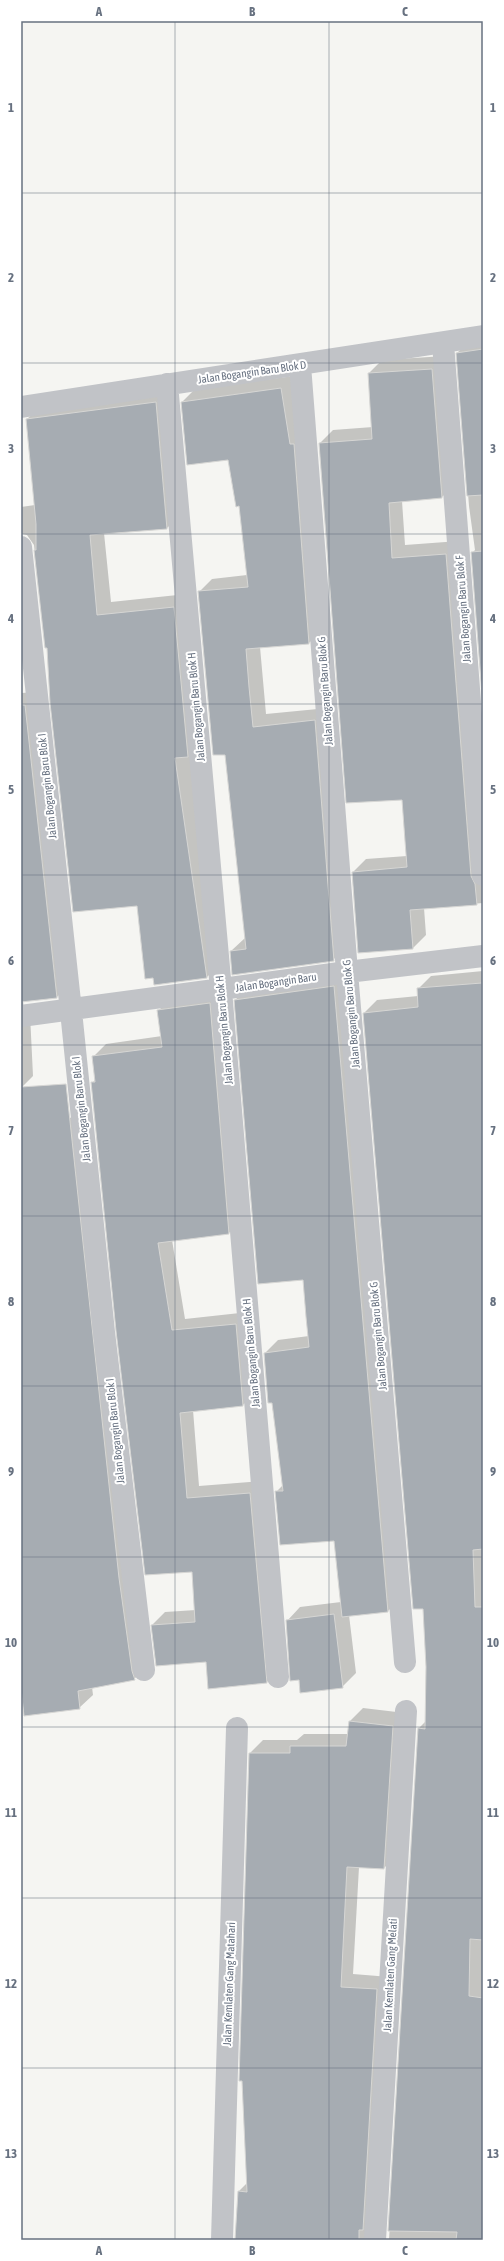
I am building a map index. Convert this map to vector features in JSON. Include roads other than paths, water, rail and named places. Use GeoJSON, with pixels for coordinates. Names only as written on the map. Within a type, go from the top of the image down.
{"type":"FeatureCollection","features":[{"type":"Feature","properties":{"kind":"street","name":"Jalan Bogangin Baru Blok D"},"geometry":{"type":"LineString","coordinates":[[21,407],[483,336]]}},
{"type":"Feature","properties":{"kind":"street","name":"Jalan Bogangin Baru Blok F"},"geometry":{"type":"LineString","coordinates":[[443,343],[483,875]]}},
{"type":"Feature","properties":{"kind":"street","name":"Jalan Bogangin Baru Blok G"},"geometry":{"type":"LineString","coordinates":[[300,365],[347,972],[405,1662]]}},
{"type":"Feature","properties":{"kind":"street","name":"Jalan Bogangin Baru Blok H"},"geometry":{"type":"LineString","coordinates":[[167,384],[221,990],[278,1677]]}},
{"type":"Feature","properties":{"kind":"street","name":"Jalan Bogangin Baru Blok I"},"geometry":{"type":"LineString","coordinates":[[21,547],[72,1010],[105,1348],[144,1670]]}},
{"type":"Feature","properties":{"kind":"street","name":"Jalan Bogangin Baru"},"geometry":{"type":"LineString","coordinates":[[21,1016],[347,972],[483,956]]}},
{"type":"Feature","properties":{"kind":"street","name":"Jalan Kemlaten Gang Melati"},"geometry":{"type":"LineString","coordinates":[[374,2240],[406,1711]]}},
{"type":"Feature","properties":{"kind":"street","name":"Jalan Kemlaten Gang Matahari"},"geometry":{"type":"LineString","coordinates":[[222,2240],[237,1728]]}}]}
